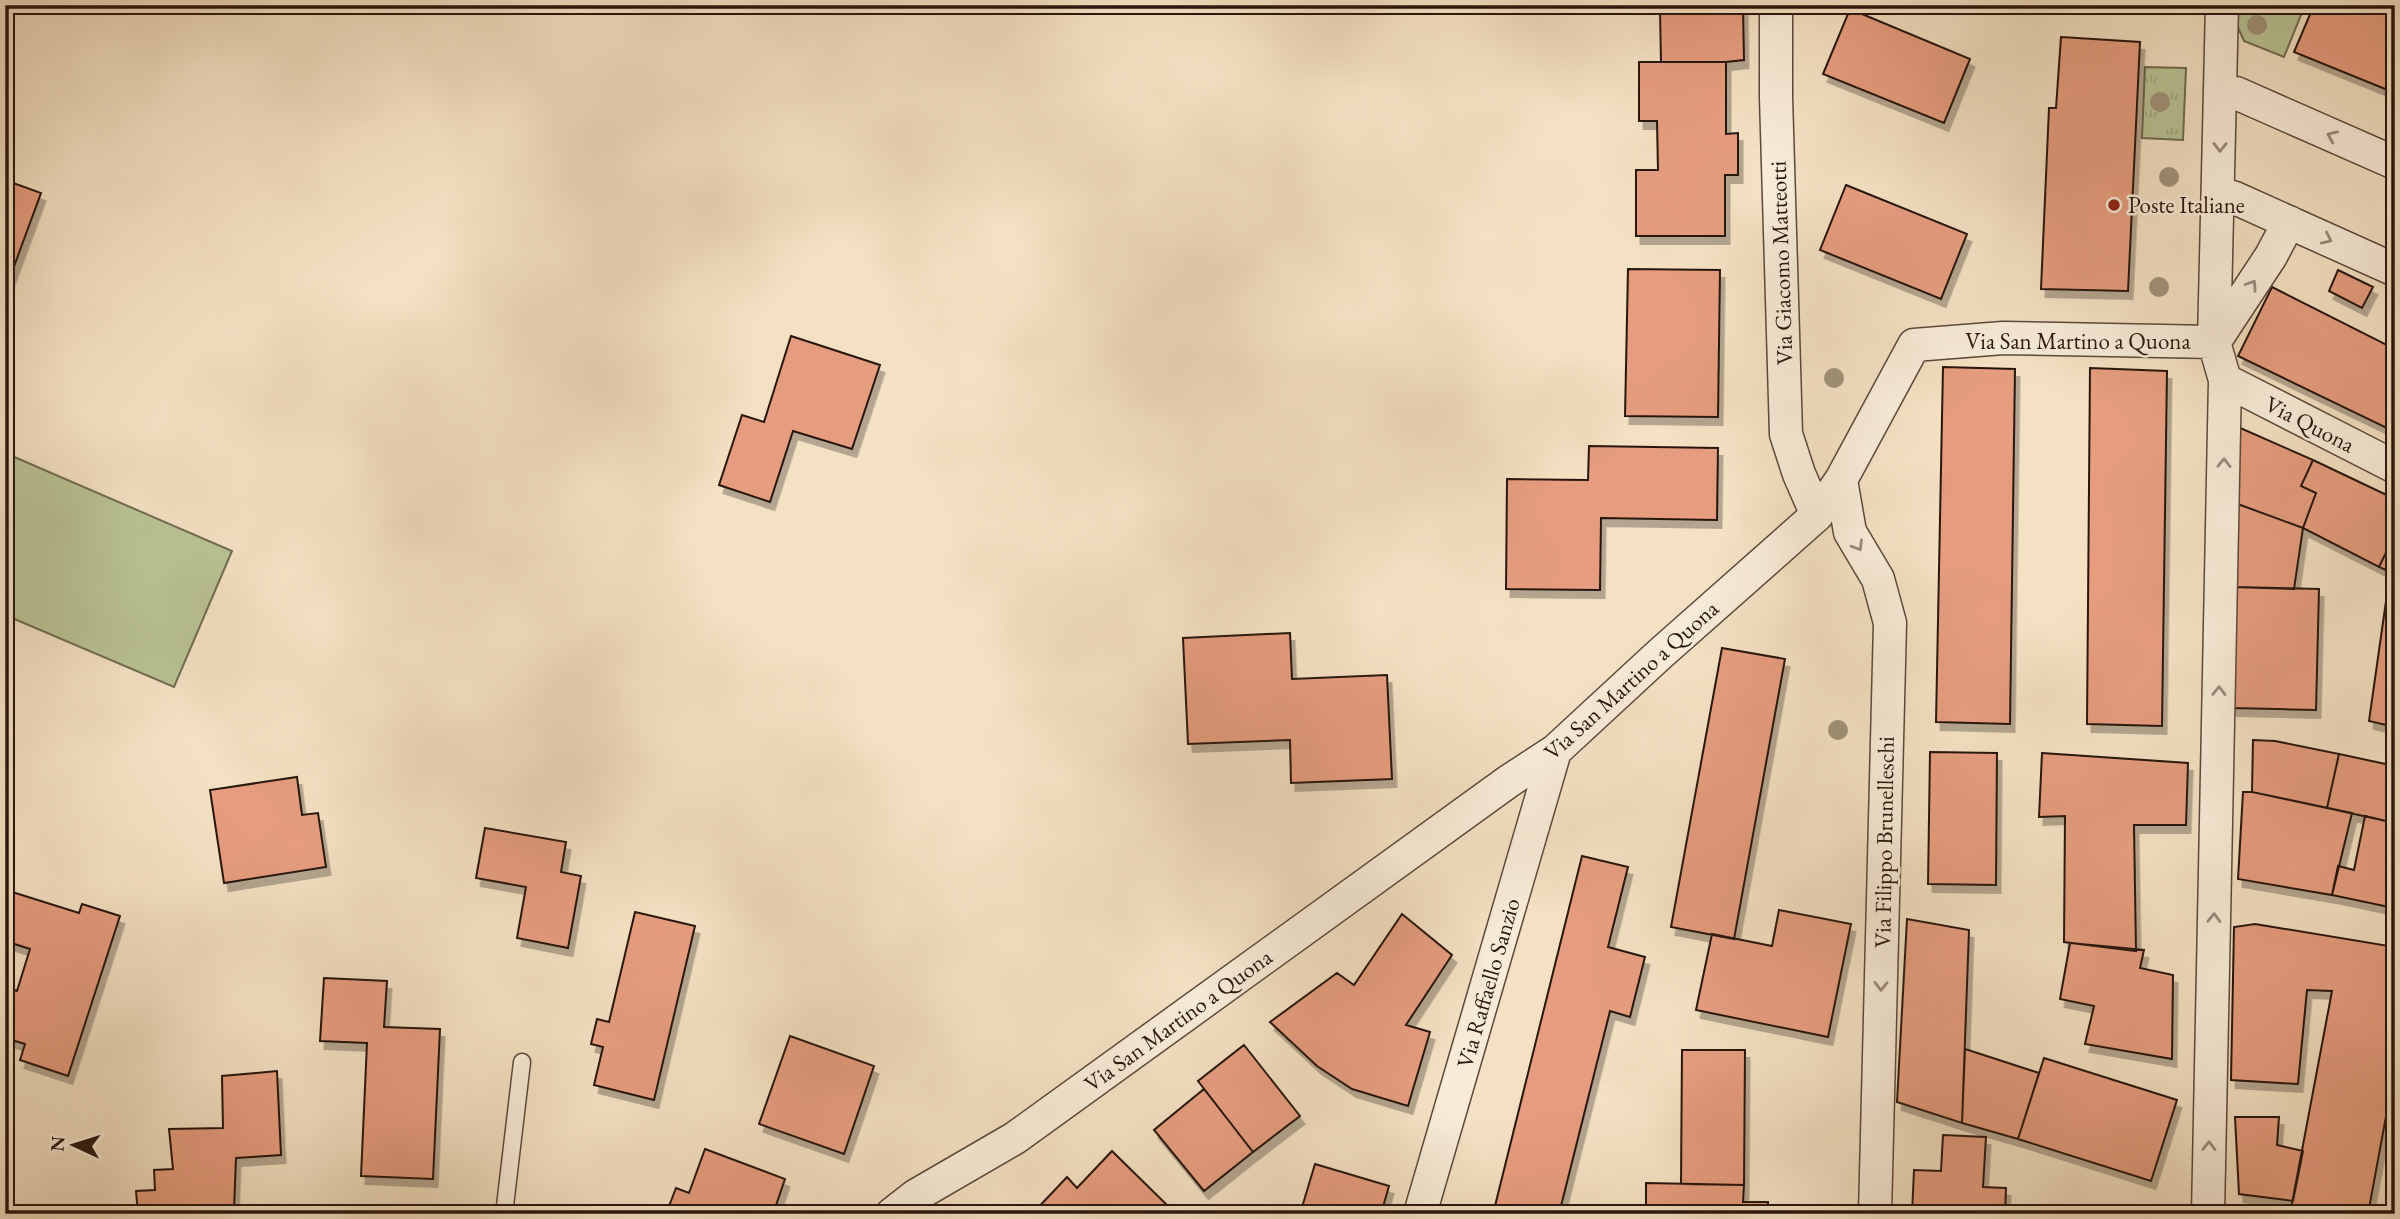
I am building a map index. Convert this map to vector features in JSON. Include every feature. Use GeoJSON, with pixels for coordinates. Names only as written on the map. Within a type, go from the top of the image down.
{"type":"FeatureCollection","features":[{"type":"Feature","properties":{"kind":"street","name":"Via Giacomo Matteotti"},"geometry":{"type":"LineString","coordinates":[[1776,5],[1776,97],[1786,434],[1799,474],[1817,515]]}},
{"type":"Feature","properties":{"kind":"street"},"geometry":{"type":"LineString","coordinates":[[2208,1214],[2225,380],[2214,342],[2222,5]]}},
{"type":"Feature","properties":{"kind":"street"},"geometry":{"type":"LineString","coordinates":[[2221,93],[2236,93],[2395,163]]}},
{"type":"Feature","properties":{"kind":"street"},"geometry":{"type":"LineString","coordinates":[[2219,193],[2395,270]]}},
{"type":"Feature","properties":{"kind":"street"},"geometry":{"type":"LineString","coordinates":[[2214,342],[2272,256],[2289,222]]}},
{"type":"Feature","properties":{"kind":"street","name":"Via San Martino a Quona"},"geometry":{"type":"LineString","coordinates":[[892,1214],[915,1196],[1015,1138],[1509,781],[1555,751],[1817,515],[1841,480],[1914,345],[2004,338],[2214,342]]}},
{"type":"Feature","properties":{"kind":"street","name":"Via Quona"},"geometry":{"type":"LineString","coordinates":[[2225,380],[2395,467]]}},
{"type":"Feature","properties":{"kind":"street","name":"Via Filippo Brunelleschi"},"geometry":{"type":"LineString","coordinates":[[1841,480],[1850,532],[1878,579],[1890,623],[1875,1214]]}},
{"type":"Feature","properties":{"kind":"street","name":"Via Raffaello Sanzio"},"geometry":{"type":"LineString","coordinates":[[1420,1214],[1555,751]]}},
{"type":"Feature","properties":{"kind":"lane"},"geometry":{"type":"LineString","coordinates":[[504,1214],[522,1062]]}},
{"type":"Feature","properties":{"kind":"green space"},"geometry":{"type":"Polygon","coordinates":[[[2234,5],[2305,5],[2284,57],[2244,41],[2234,19],[2234,5]]]}},
{"type":"Feature","properties":{"kind":"green space"},"geometry":{"type":"Polygon","coordinates":[[[2145,67],[2186,68],[2183,140],[2142,138],[2145,67]]]}},
{"type":"Feature","properties":{"kind":"green space"},"geometry":{"type":"Polygon","coordinates":[[[5,453],[232,551],[174,687],[5,615],[5,453]]]}},
{"type":"Feature","properties":{"kind":"building"},"geometry":{"type":"Polygon","coordinates":[[[2314,5],[2363,5],[2395,18],[2395,93],[2294,52],[2314,5]]]}},
{"type":"Feature","properties":{"kind":"building"},"geometry":{"type":"Polygon","coordinates":[[[1743,8],[1744,60],[1661,62],[1660,10],[1743,8]]]}},
{"type":"Feature","properties":{"kind":"building"},"geometry":{"type":"Polygon","coordinates":[[[1850,9],[1970,59],[1944,123],[1823,74],[1850,9]]]}},
{"type":"Feature","properties":{"kind":"building"},"geometry":{"type":"Polygon","coordinates":[[[2061,37],[2140,42],[2128,291],[2041,289],[2049,108],[2056,108],[2061,37]]]}},
{"type":"Feature","properties":{"kind":"building"},"geometry":{"type":"Polygon","coordinates":[[[1639,62],[1726,62],[1726,134],[1738,133],[1738,175],[1725,175],[1725,236],[1636,236],[1636,170],[1658,170],[1657,121],[1639,121],[1639,62]]]}},
{"type":"Feature","properties":{"kind":"building"},"geometry":{"type":"Polygon","coordinates":[[[5,180],[41,193],[5,291],[5,180]]]}},
{"type":"Feature","properties":{"kind":"building"},"geometry":{"type":"Polygon","coordinates":[[[1846,185],[1967,234],[1941,299],[1820,250],[1846,185]]]}},
{"type":"Feature","properties":{"kind":"building"},"geometry":{"type":"Polygon","coordinates":[[[1628,269],[1720,270],[1718,417],[1625,416],[1628,269]]]}},
{"type":"Feature","properties":{"kind":"building"},"geometry":{"type":"Polygon","coordinates":[[[2338,270],[2373,287],[2362,308],[2329,291],[2338,270]]]}},
{"type":"Feature","properties":{"kind":"building"},"geometry":{"type":"Polygon","coordinates":[[[2272,287],[2395,349],[2395,432],[2238,356],[2272,287]]]}},
{"type":"Feature","properties":{"kind":"building"},"geometry":{"type":"Polygon","coordinates":[[[791,336],[880,365],[852,449],[793,431],[770,502],[719,485],[742,415],[764,422],[791,336]]]}},
{"type":"Feature","properties":{"kind":"building"},"geometry":{"type":"Polygon","coordinates":[[[1943,367],[2015,369],[2010,724],[1936,722],[1943,367]]]}},
{"type":"Feature","properties":{"kind":"building"},"geometry":{"type":"Polygon","coordinates":[[[2090,368],[2167,371],[2162,726],[2087,724],[2090,368]]]}},
{"type":"Feature","properties":{"kind":"building"},"geometry":{"type":"Polygon","coordinates":[[[2238,427],[2313,460],[2301,486],[2316,493],[2303,528],[2235,503],[2238,427]]]}},
{"type":"Feature","properties":{"kind":"building"},"geometry":{"type":"Polygon","coordinates":[[[1589,446],[1718,448],[1717,520],[1601,518],[1600,590],[1506,589],[1507,479],[1588,480],[1589,446]]]}},
{"type":"Feature","properties":{"kind":"building"},"geometry":{"type":"Polygon","coordinates":[[[2313,460],[2395,499],[2395,534],[2379,567],[2303,528],[2316,493],[2301,486],[2313,460]]]}},
{"type":"Feature","properties":{"kind":"building"},"geometry":{"type":"Polygon","coordinates":[[[2235,503],[2303,528],[2294,589],[2234,587],[2235,503]]]}},
{"type":"Feature","properties":{"kind":"building"},"geometry":{"type":"Polygon","coordinates":[[[2395,534],[2395,574],[2379,567],[2395,534]]]}},
{"type":"Feature","properties":{"kind":"building"},"geometry":{"type":"Polygon","coordinates":[[[2234,587],[2319,589],[2316,710],[2231,708],[2234,587]]]}},
{"type":"Feature","properties":{"kind":"building"},"geometry":{"type":"Polygon","coordinates":[[[2387,594],[2395,596],[2395,727],[2369,721],[2387,594]]]}},
{"type":"Feature","properties":{"kind":"building"},"geometry":{"type":"Polygon","coordinates":[[[1290,633],[1292,679],[1387,675],[1392,779],[1291,783],[1290,740],[1188,744],[1183,638],[1290,633]]]}},
{"type":"Feature","properties":{"kind":"building"},"geometry":{"type":"Polygon","coordinates":[[[1722,648],[1785,659],[1734,939],[1671,927],[1722,648]]]}},
{"type":"Feature","properties":{"kind":"building"},"geometry":{"type":"Polygon","coordinates":[[[2253,740],[2275,741],[2339,754],[2327,808],[2252,792],[2253,740]]]}},
{"type":"Feature","properties":{"kind":"building"},"geometry":{"type":"Polygon","coordinates":[[[1930,752],[1997,753],[1996,885],[1928,884],[1930,752]]]}},
{"type":"Feature","properties":{"kind":"building"},"geometry":{"type":"Polygon","coordinates":[[[2042,753],[2188,763],[2186,825],[2134,825],[2136,951],[2064,942],[2065,816],[2039,817],[2042,753]]]}},
{"type":"Feature","properties":{"kind":"building"},"geometry":{"type":"Polygon","coordinates":[[[2339,754],[2395,766],[2395,823],[2327,808],[2339,754]]]}},
{"type":"Feature","properties":{"kind":"building"},"geometry":{"type":"Polygon","coordinates":[[[297,777],[302,815],[318,813],[326,867],[224,883],[210,790],[297,777]]]}},
{"type":"Feature","properties":{"kind":"building"},"geometry":{"type":"Polygon","coordinates":[[[2243,792],[2352,813],[2332,895],[2238,879],[2243,792]]]}},
{"type":"Feature","properties":{"kind":"building"},"geometry":{"type":"Polygon","coordinates":[[[2365,816],[2395,823],[2395,923],[2386,921],[2389,907],[2332,895],[2338,866],[2354,870],[2365,816]]]}},
{"type":"Feature","properties":{"kind":"building"},"geometry":{"type":"Polygon","coordinates":[[[485,828],[566,842],[561,872],[581,876],[568,948],[517,938],[526,887],[476,878],[485,828]]]}},
{"type":"Feature","properties":{"kind":"building"},"geometry":{"type":"Polygon","coordinates":[[[1582,856],[1628,867],[1608,947],[1645,957],[1630,1017],[1610,1011],[1559,1214],[1493,1214],[1582,856]]]}},
{"type":"Feature","properties":{"kind":"building"},"geometry":{"type":"Polygon","coordinates":[[[9,891],[79,913],[82,904],[120,916],[68,1076],[20,1060],[25,1044],[5,1038],[5,987],[17,991],[30,949],[5,941],[5,903],[9,891]]]}},
{"type":"Feature","properties":{"kind":"building"},"geometry":{"type":"Polygon","coordinates":[[[1779,910],[1851,924],[1828,1037],[1696,1010],[1712,934],[1772,946],[1779,910]]]}},
{"type":"Feature","properties":{"kind":"building"},"geometry":{"type":"Polygon","coordinates":[[[635,912],[695,926],[654,1100],[594,1085],[603,1047],[591,1044],[597,1019],[609,1022],[635,912]]]}},
{"type":"Feature","properties":{"kind":"building"},"geometry":{"type":"Polygon","coordinates":[[[1402,914],[1452,955],[1406,1025],[1430,1032],[1408,1106],[1352,1089],[1317,1066],[1270,1022],[1337,973],[1354,985],[1402,914]]]}},
{"type":"Feature","properties":{"kind":"building"},"geometry":{"type":"Polygon","coordinates":[[[1907,919],[1969,930],[1962,1123],[1897,1102],[1907,919]]]}},
{"type":"Feature","properties":{"kind":"building"},"geometry":{"type":"Polygon","coordinates":[[[2255,924],[2395,947],[2395,1068],[2368,1214],[2290,1214],[2332,991],[2307,990],[2298,1084],[2231,1080],[2234,927],[2255,924]]]}},
{"type":"Feature","properties":{"kind":"building"},"geometry":{"type":"Polygon","coordinates":[[[2070,943],[2144,950],[2140,968],[2173,975],[2172,1059],[2085,1044],[2094,1006],[2060,999],[2070,943]]]}},
{"type":"Feature","properties":{"kind":"building"},"geometry":{"type":"Polygon","coordinates":[[[324,978],[387,981],[384,1027],[440,1029],[433,1179],[361,1176],[367,1043],[320,1041],[324,978]]]}},
{"type":"Feature","properties":{"kind":"building"},"geometry":{"type":"Polygon","coordinates":[[[790,1036],[874,1066],[844,1154],[759,1124],[790,1036]]]}},
{"type":"Feature","properties":{"kind":"building"},"geometry":{"type":"Polygon","coordinates":[[[1244,1045],[1300,1116],[1253,1152],[1198,1081],[1244,1045]]]}},
{"type":"Feature","properties":{"kind":"building"},"geometry":{"type":"Polygon","coordinates":[[[1965,1049],[2039,1073],[2018,1139],[1962,1123],[1965,1049]]]}},
{"type":"Feature","properties":{"kind":"building"},"geometry":{"type":"Polygon","coordinates":[[[1682,1050],[1745,1050],[1744,1185],[1681,1184],[1682,1050]]]}},
{"type":"Feature","properties":{"kind":"building"},"geometry":{"type":"Polygon","coordinates":[[[2044,1058],[2177,1100],[2151,1181],[2018,1139],[2044,1058]]]}},
{"type":"Feature","properties":{"kind":"building"},"geometry":{"type":"Polygon","coordinates":[[[277,1071],[281,1155],[236,1158],[234,1210],[196,1211],[196,1214],[138,1214],[136,1191],[155,1190],[154,1170],[173,1169],[169,1129],[223,1128],[222,1076],[277,1071]]]}},
{"type":"Feature","properties":{"kind":"building"},"geometry":{"type":"Polygon","coordinates":[[[1204,1089],[1253,1152],[1204,1191],[1154,1130],[1204,1089]]]}},
{"type":"Feature","properties":{"kind":"building"},"geometry":{"type":"Polygon","coordinates":[[[2235,1117],[2279,1117],[2277,1145],[2303,1151],[2293,1201],[2239,1194],[2235,1117]]]}},
{"type":"Feature","properties":{"kind":"building"},"geometry":{"type":"Polygon","coordinates":[[[1943,1135],[1986,1137],[1983,1187],[2006,1188],[2005,1214],[1912,1214],[1914,1170],[1941,1171],[1943,1135]]]}},
{"type":"Feature","properties":{"kind":"building"},"geometry":{"type":"Polygon","coordinates":[[[705,1149],[785,1179],[773,1214],[666,1214],[676,1188],[689,1193],[705,1149]]]}},
{"type":"Feature","properties":{"kind":"building"},"geometry":{"type":"Polygon","coordinates":[[[1112,1151],[1168,1206],[1160,1214],[1032,1214],[1067,1177],[1077,1188],[1112,1151]]]}},
{"type":"Feature","properties":{"kind":"building"},"geometry":{"type":"Polygon","coordinates":[[[1315,1164],[1389,1186],[1381,1214],[1300,1214],[1315,1164]]]}},
{"type":"Feature","properties":{"kind":"building"},"geometry":{"type":"Polygon","coordinates":[[[1646,1183],[1744,1185],[1743,1202],[1768,1202],[1767,1214],[1646,1214],[1646,1183]]]}},
{"type":"Feature","properties":{"kind":"place","name":"Poste Italiane"},"geometry":{"type":"Point","coordinates":[2114,205]}}]}
